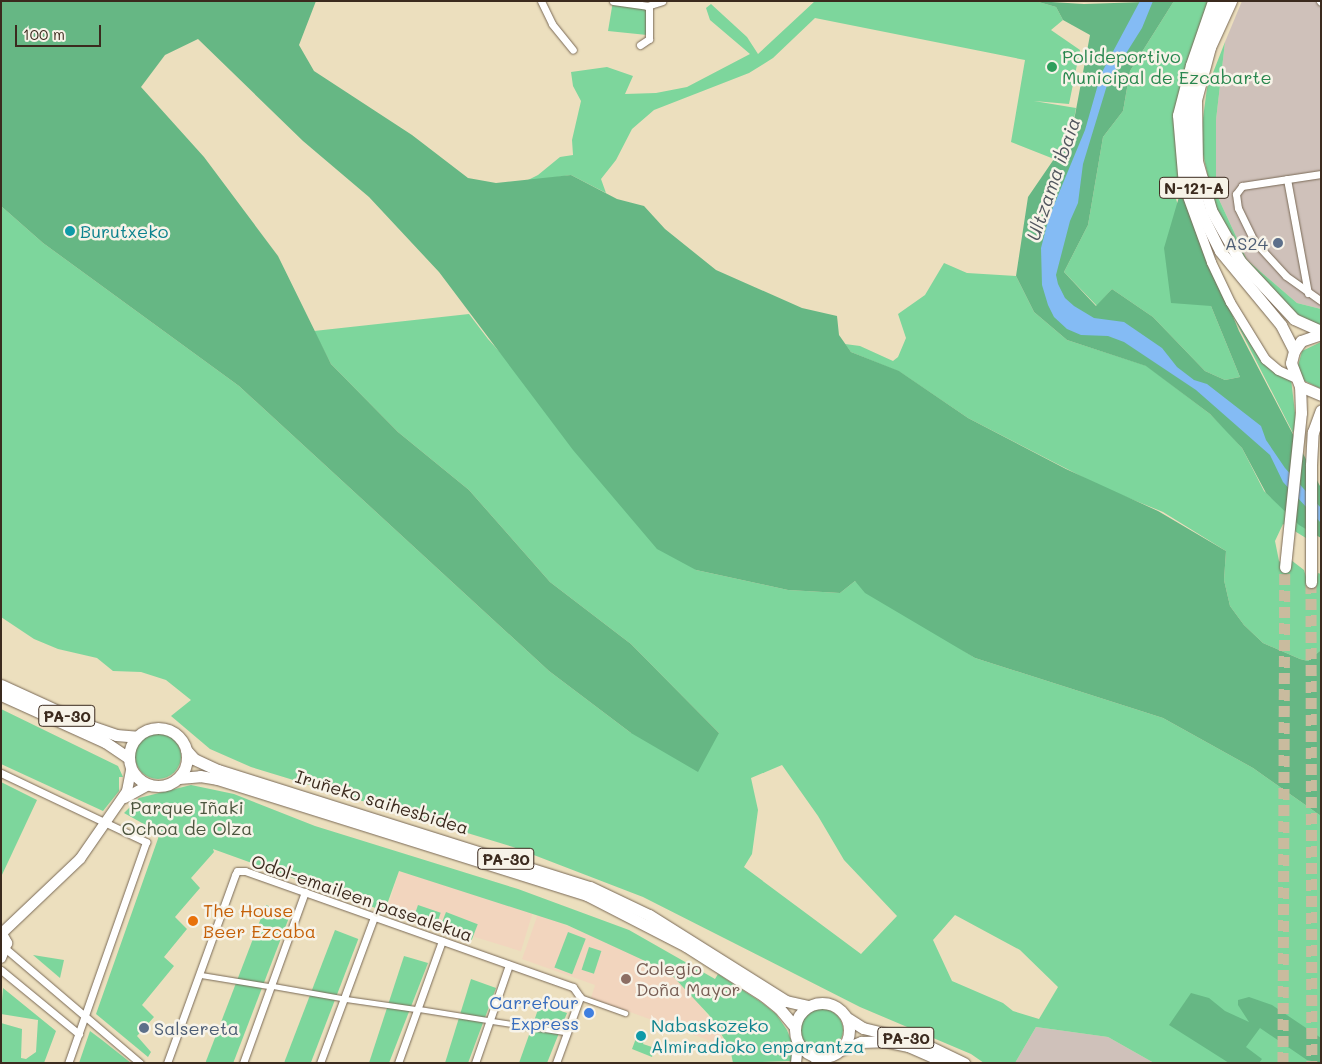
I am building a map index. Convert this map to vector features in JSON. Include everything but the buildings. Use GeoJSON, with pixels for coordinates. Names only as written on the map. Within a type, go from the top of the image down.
{"type":"FeatureCollection","features":[{"type":"Feature","properties":{"kind":"highway","name":"N-121-A"},"geometry":{"type":"LineString","coordinates":[[1222,1],[1189,89],[1186,118],[1191,178],[1201,212],[1220,250],[1281,325],[1292,357]]}},
{"type":"Feature","properties":{"kind":"highway","name":"N-121-A"},"geometry":{"type":"LineString","coordinates":[[1231,1],[1210,47],[1198,91],[1195,119],[1197,161],[1211,210],[1240,261],[1280,307],[1306,327],[1321,333]]}},
{"type":"Feature","properties":{"kind":"highway"},"geometry":{"type":"LineString","coordinates":[[1198,91],[1225,25],[1239,1]]}},
{"type":"Feature","properties":{"kind":"highway"},"geometry":{"type":"LineString","coordinates":[[1285,567],[1297,447],[1297,381],[1292,357],[1307,337],[1321,333]]}},
{"type":"Feature","properties":{"kind":"highway"},"geometry":{"type":"LineString","coordinates":[[1297,381],[1321,395]]}},
{"type":"Feature","properties":{"kind":"highway"},"geometry":{"type":"LineString","coordinates":[[1312,582],[1313,432],[1321,410]]}},
{"type":"Feature","properties":{"kind":"highway"},"geometry":{"type":"LineString","coordinates":[[1314,465],[1321,450]]}},
{"type":"Feature","properties":{"kind":"highway","name":"PA-30"},"geometry":{"type":"LineString","coordinates":[[1,685],[93,727],[116,735],[137,737],[152,729],[161,728],[177,735],[186,750]]}},
{"type":"Feature","properties":{"kind":"highway","name":"PA-30"},"geometry":{"type":"LineString","coordinates":[[1,695],[105,742],[129,758]]}},
{"type":"Feature","properties":{"kind":"highway"},"geometry":{"type":"LineString","coordinates":[[137,737],[129,758],[131,770],[148,785]]}},
{"type":"Feature","properties":{"kind":"highway"},"geometry":{"type":"LineString","coordinates":[[179,778],[187,760],[186,750]]}},
{"type":"Feature","properties":{"kind":"highway","name":"Iruñeko saihesbidea"},"geometry":{"type":"LineString","coordinates":[[186,750],[194,759],[218,770],[590,887],[648,915],[786,1001],[808,1006]]}},
{"type":"Feature","properties":{"kind":"highway","name":"Iruñeko saihesbidea"},"geometry":{"type":"LineString","coordinates":[[179,778],[200,776],[217,780],[587,894],[686,946],[764,996],[780,1008],[795,1027]]}},
{"type":"Feature","properties":{"kind":"highway","name":"PA-30"},"geometry":{"type":"LineString","coordinates":[[148,785],[165,786],[179,778]]}},
{"type":"Feature","properties":{"kind":"highway","name":"PA-30"},"geometry":{"type":"LineString","coordinates":[[808,1006],[826,1003],[834,1006],[847,1018],[863,1028],[920,1042],[964,1063]]}},
{"type":"Feature","properties":{"kind":"highway"},"geometry":{"type":"LineString","coordinates":[[795,1027],[802,1012],[808,1006]]}},
{"type":"Feature","properties":{"kind":"highway"},"geometry":{"type":"LineString","coordinates":[[841,1050],[849,1035],[847,1018]]}},
{"type":"Feature","properties":{"kind":"highway","name":"PA-30"},"geometry":{"type":"LineString","coordinates":[[795,1027],[798,1043],[808,1054],[820,1060],[861,1042],[884,1041],[908,1046],[947,1063]]}},
{"type":"Feature","properties":{"kind":"main road"},"geometry":{"type":"LineString","coordinates":[[4,954],[2,933],[68,872],[108,822],[122,800],[131,770]]}},
{"type":"Feature","properties":{"kind":"main road"},"geometry":{"type":"LineString","coordinates":[[122,800],[148,785]]}},
{"type":"Feature","properties":{"kind":"main road"},"geometry":{"type":"LineString","coordinates":[[796,1063],[798,1043]]}},
{"type":"Feature","properties":{"kind":"street"},"geometry":{"type":"LineString","coordinates":[[540,1],[546,9],[552,24],[572,50]]}},
{"type":"Feature","properties":{"kind":"street"},"geometry":{"type":"LineString","coordinates":[[546,9],[549,1]]}},
{"type":"Feature","properties":{"kind":"street"},"geometry":{"type":"LineString","coordinates":[[613,1],[649,6],[662,1]]}},
{"type":"Feature","properties":{"kind":"street"},"geometry":{"type":"LineString","coordinates":[[1212,1],[1180,101],[1177,116],[1179,164],[1189,208],[1215,270],[1260,352],[1272,366],[1297,381]]}},
{"type":"Feature","properties":{"kind":"street"},"geometry":{"type":"LineString","coordinates":[[640,45],[649,39],[649,6]]}},
{"type":"Feature","properties":{"kind":"street"},"geometry":{"type":"LineString","coordinates":[[1321,174],[1242,186],[1236,194],[1238,208],[1254,241],[1286,276],[1321,301]]}},
{"type":"Feature","properties":{"kind":"street"},"geometry":{"type":"LineString","coordinates":[[1288,179],[1308,293]]}},
{"type":"Feature","properties":{"kind":"street"},"geometry":{"type":"LineString","coordinates":[[1272,366],[1283,368],[1292,357]]}},
{"type":"Feature","properties":{"kind":"street"},"geometry":{"type":"LineString","coordinates":[[1,773],[108,822],[146,842],[145,850],[68,1063]]}},
{"type":"Feature","properties":{"kind":"street","name":"Odol-emaileen pasealekua"},"geometry":{"type":"LineString","coordinates":[[167,1063],[237,871],[305,892],[509,966],[573,987],[580,997],[625,1013]]}},
{"type":"Feature","properties":{"kind":"street"},"geometry":{"type":"LineString","coordinates":[[243,1063],[305,892]]}},
{"type":"Feature","properties":{"kind":"street"},"geometry":{"type":"LineString","coordinates":[[320,1063],[374,917]]}},
{"type":"Feature","properties":{"kind":"street"},"geometry":{"type":"LineString","coordinates":[[398,1063],[442,941]]}},
{"type":"Feature","properties":{"kind":"street"},"geometry":{"type":"LineString","coordinates":[[4,954],[86,1015],[140,1063]]}},
{"type":"Feature","properties":{"kind":"street"},"geometry":{"type":"LineString","coordinates":[[475,1063],[509,966]]}},
{"type":"Feature","properties":{"kind":"street"},"geometry":{"type":"LineString","coordinates":[[1,970],[78,1034]]}},
{"type":"Feature","properties":{"kind":"street"},"geometry":{"type":"LineString","coordinates":[[201,975],[564,1032]]}},
{"type":"Feature","properties":{"kind":"street"},"geometry":{"type":"LineString","coordinates":[[556,1063],[580,997]]}},
{"type":"Feature","properties":{"kind":"shaded area"},"geometry":{"type":"Polygon","coordinates":[[[1242,1],[1321,1],[1321,309],[1297,303],[1247,260],[1216,193],[1216,120],[1225,42],[1242,1]]]}},
{"type":"Feature","properties":{"kind":"shaded area"},"geometry":{"type":"Polygon","coordinates":[[[399,871],[533,912],[521,951],[387,910],[399,871]]]}},
{"type":"Feature","properties":{"kind":"shaded area","name":"Colegio Doña Mayor"},"geometry":{"type":"Polygon","coordinates":[[[538,914],[610,943],[669,972],[693,995],[730,1048],[591,998],[595,985],[522,959],[538,914]]]}},
{"type":"Feature","properties":{"kind":"shaded area"},"geometry":{"type":"Polygon","coordinates":[[[1036,1027],[1108,1037],[1154,1063],[1015,1063],[1036,1027]]]}},
{"type":"Feature","properties":{"kind":"green space"},"geometry":{"type":"Polygon","coordinates":[[[1,1],[316,1],[299,45],[314,71],[412,135],[468,178],[496,183],[571,175],[617,199],[644,206],[665,229],[716,270],[802,308],[837,316],[839,335],[851,352],[899,371],[968,418],[1066,469],[1158,511],[1226,551],[1224,580],[1230,606],[1244,625],[1263,643],[1300,659],[1308,661],[1321,650],[1321,816],[1253,768],[1163,718],[975,658],[865,593],[855,581],[840,593],[788,590],[696,570],[657,549],[573,450],[439,272],[369,197],[303,141],[198,39],[165,55],[141,87],[204,157],[278,256],[331,364],[398,432],[469,490],[550,582],[631,644],[719,733],[698,772],[631,733],[549,671],[239,386],[43,243],[1,206],[1,1]]]}},
{"type":"Feature","properties":{"kind":"green space"},"geometry":{"type":"Polygon","coordinates":[[[613,1],[647,6],[647,35],[608,31],[613,1]]]}},
{"type":"Feature","properties":{"kind":"green space"},"geometry":{"type":"Polygon","coordinates":[[[815,1],[1035,1],[1056,7],[1063,20],[1051,30],[1080,50],[1069,104],[1034,101],[1076,108],[1069,147],[1054,159],[1011,142],[1025,60],[815,18],[773,58],[749,73],[654,110],[632,129],[616,160],[601,179],[606,193],[571,175],[524,182],[538,175],[560,157],[573,155],[572,140],[581,101],[573,86],[571,72],[607,67],[633,76],[625,94],[656,93],[687,87],[750,54],[710,20],[706,8],[711,4],[747,37],[758,54],[815,1]]]}},
{"type":"Feature","properties":{"kind":"green space"},"geometry":{"type":"Polygon","coordinates":[[[1035,1],[1084,4],[1174,1],[1130,71],[1123,111],[1103,137],[1088,225],[1064,272],[1096,306],[1112,289],[1153,317],[1205,371],[1225,380],[1240,377],[1211,306],[1171,303],[1164,248],[1181,190],[1239,331],[1321,488],[1321,538],[1299,525],[1266,493],[1242,448],[1210,414],[1146,366],[1067,340],[1034,312],[1016,276],[1028,197],[1054,159],[1069,147],[1090,35],[1063,20],[1056,7],[1035,1]]]}},
{"type":"Feature","properties":{"kind":"green space"},"geometry":{"type":"Polygon","coordinates":[[[1174,1],[1222,1],[1183,185],[1176,199],[1211,306],[1240,377],[1225,380],[1205,371],[1153,317],[1112,289],[1097,306],[1064,272],[1088,225],[1103,137],[1123,111],[1130,71],[1174,1]]]}},
{"type":"Feature","properties":{"kind":"green space"},"geometry":{"type":"Polygon","coordinates":[[[1225,42],[1216,120],[1216,193],[1247,260],[1297,303],[1321,309],[1321,326],[1295,316],[1244,260],[1217,217],[1200,141],[1207,88],[1225,42]]]}},
{"type":"Feature","properties":{"kind":"green space"},"geometry":{"type":"Polygon","coordinates":[[[1,206],[43,243],[239,386],[549,671],[631,733],[719,733],[631,644],[550,582],[469,490],[398,432],[331,364],[314,331],[469,314],[488,339],[696,570],[788,590],[840,593],[855,581],[975,658],[1163,718],[1253,768],[1321,816],[1321,1063],[1154,1063],[1108,1037],[1036,1027],[1015,1063],[984,1063],[971,1054],[860,1007],[643,897],[513,847],[251,767],[210,749],[171,716],[191,700],[166,680],[141,672],[113,671],[97,658],[58,649],[34,639],[1,617],[1,206]],[[782,765],[751,778],[758,810],[752,854],[744,867],[861,954],[897,916],[844,860],[818,816],[782,765]],[[955,915],[933,940],[952,981],[1003,1003],[1013,1011],[1039,1019],[1058,987],[1020,950],[955,915]]]}},
{"type":"Feature","properties":{"kind":"green space"},"geometry":{"type":"Polygon","coordinates":[[[944,263],[967,273],[1016,276],[1034,312],[1067,340],[1147,366],[1210,414],[1227,431],[1242,448],[1264,491],[1307,530],[1306,538],[1283,524],[1275,541],[1279,561],[1285,566],[1289,566],[1291,560],[1304,570],[1306,577],[1316,581],[1318,573],[1321,574],[1321,650],[1308,661],[1300,659],[1263,643],[1244,625],[1230,606],[1224,580],[1226,551],[1163,512],[1104,488],[968,418],[900,372],[851,352],[845,344],[860,346],[893,361],[898,357],[906,338],[898,314],[925,295],[944,263]]]}},
{"type":"Feature","properties":{"kind":"green space"},"geometry":{"type":"Polygon","coordinates":[[[1230,310],[1263,363],[1291,379],[1296,421],[1293,433],[1230,310]]]}},
{"type":"Feature","properties":{"kind":"green space"},"geometry":{"type":"Polygon","coordinates":[[[1321,342],[1321,389],[1303,380],[1298,366],[1302,351],[1321,342]]]}},
{"type":"Feature","properties":{"kind":"green space"},"geometry":{"type":"Polygon","coordinates":[[[1,709],[118,766],[123,777],[119,777],[119,791],[103,811],[1,764],[1,709]]]}},
{"type":"Feature","properties":{"kind":"green space"},"geometry":{"type":"Polygon","coordinates":[[[158,733],[171,737],[177,743],[181,756],[177,769],[171,775],[158,779],[145,775],[139,769],[135,756],[139,743],[145,737],[158,733]]]}},
{"type":"Feature","properties":{"kind":"green space"},"geometry":{"type":"Polygon","coordinates":[[[1,782],[37,800],[1,877],[1,782]]]}},
{"type":"Feature","properties":{"kind":"green space","name":"Parque Iñaki Ochoa de Olza"},"geometry":{"type":"Polygon","coordinates":[[[191,785],[234,794],[315,826],[518,889],[629,930],[715,979],[718,974],[776,1014],[787,1030],[794,1048],[791,1061],[733,1063],[730,1048],[709,1015],[669,972],[567,925],[399,871],[385,910],[381,910],[213,849],[214,852],[191,878],[200,888],[175,917],[187,929],[164,957],[174,966],[142,1005],[154,1017],[137,1036],[151,1052],[148,1057],[96,1014],[160,833],[124,813],[139,798],[191,785]]]}},
{"type":"Feature","properties":{"kind":"green space"},"geometry":{"type":"Polygon","coordinates":[[[266,905],[290,914],[233,1063],[206,1062],[266,905]]]}},
{"type":"Feature","properties":{"kind":"green space"},"geometry":{"type":"Polygon","coordinates":[[[418,905],[441,913],[436,925],[414,917],[418,905]]]}},
{"type":"Feature","properties":{"kind":"green space"},"geometry":{"type":"Polygon","coordinates":[[[446,912],[478,924],[472,940],[440,928],[446,912]]]}},
{"type":"Feature","properties":{"kind":"green space"},"geometry":{"type":"Polygon","coordinates":[[[335,930],[358,939],[311,1063],[284,1062],[335,930]]]}},
{"type":"Feature","properties":{"kind":"green space"},"geometry":{"type":"Polygon","coordinates":[[[568,932],[586,939],[572,974],[554,967],[568,932]]]}},
{"type":"Feature","properties":{"kind":"green space"},"geometry":{"type":"Polygon","coordinates":[[[589,947],[601,951],[594,974],[582,970],[589,947]]]}},
{"type":"Feature","properties":{"kind":"green space"},"geometry":{"type":"Polygon","coordinates":[[[33,955],[64,960],[60,978],[33,955]]]}},
{"type":"Feature","properties":{"kind":"green space"},"geometry":{"type":"Polygon","coordinates":[[[404,956],[428,963],[389,1063],[369,1063],[404,956]]]}},
{"type":"Feature","properties":{"kind":"green space"},"geometry":{"type":"Polygon","coordinates":[[[471,979],[496,988],[468,1063],[445,1063],[471,979]]]}},
{"type":"Feature","properties":{"kind":"green space"},"geometry":{"type":"Polygon","coordinates":[[[3,988],[56,1031],[44,1063],[1,1063],[1,1023],[22,1029],[21,1058],[26,1059],[36,1052],[38,1020],[1,1014],[3,988]]]}},
{"type":"Feature","properties":{"kind":"green space"},"geometry":{"type":"Polygon","coordinates":[[[1191,993],[1209,998],[1225,1011],[1249,1022],[1238,1005],[1238,1000],[1249,997],[1272,1005],[1321,1038],[1321,1063],[1307,1060],[1260,1028],[1246,1047],[1262,1059],[1259,1063],[1229,1063],[1169,1025],[1191,993]]]}},
{"type":"Feature","properties":{"kind":"green space"},"geometry":{"type":"Polygon","coordinates":[[[540,1004],[567,1013],[547,1063],[519,1063],[540,1004]]]}},
{"type":"Feature","properties":{"kind":"green space"},"geometry":{"type":"Polygon","coordinates":[[[826,1009],[834,1012],[840,1018],[843,1030],[840,1042],[834,1048],[818,1051],[810,1048],[804,1042],[801,1026],[804,1018],[810,1012],[826,1009]]]}},
{"type":"Feature","properties":{"kind":"green space"},"geometry":{"type":"Polygon","coordinates":[[[90,1031],[102,1040],[131,1063],[79,1063],[90,1031]]]}},
{"type":"Feature","properties":{"kind":"green space"},"geometry":{"type":"Polygon","coordinates":[[[638,1033],[646,1036],[643,1044],[655,1048],[652,1057],[632,1049],[638,1033]]]}},
{"type":"Feature","properties":{"kind":"water"},"geometry":{"type":"Polygon","coordinates":[[[1140,1],[1153,1],[1142,28],[1108,82],[1083,164],[1078,203],[1070,221],[1056,275],[1058,284],[1065,298],[1074,306],[1094,318],[1124,322],[1162,348],[1177,367],[1194,380],[1207,384],[1261,426],[1266,440],[1285,468],[1321,508],[1321,523],[1283,482],[1270,455],[1196,390],[1124,342],[1108,336],[1081,335],[1067,329],[1054,317],[1048,305],[1042,285],[1041,248],[1049,217],[1085,130],[1101,74],[1140,1]]]}},
{"type":"Feature","properties":{"kind":"tunnel"},"geometry":{"type":"LineString","coordinates":[[1283,1063],[1285,567]]}},
{"type":"Feature","properties":{"kind":"tunnel"},"geometry":{"type":"LineString","coordinates":[[1311,582],[1312,1063]]}},
{"type":"Feature","properties":{"kind":"place","name":"Polideportivo Municipal de Ezcabarte"},"geometry":{"type":"Point","coordinates":[1052,67]}},
{"type":"Feature","properties":{"kind":"place","name":"Burutxeko"},"geometry":{"type":"Point","coordinates":[70,231]}},
{"type":"Feature","properties":{"kind":"place","name":"AS24"},"geometry":{"type":"Point","coordinates":[1278,243]}},
{"type":"Feature","properties":{"kind":"place","name":"The House Beer Ezcaba"},"geometry":{"type":"Point","coordinates":[193,921]}},
{"type":"Feature","properties":{"kind":"place","name":"Colegio Doña Mayor"},"geometry":{"type":"Point","coordinates":[626,979]}},
{"type":"Feature","properties":{"kind":"place","name":"Carrefour Express"},"geometry":{"type":"Point","coordinates":[589,1013]}},
{"type":"Feature","properties":{"kind":"place","name":"Salsereta"},"geometry":{"type":"Point","coordinates":[144,1028]}},
{"type":"Feature","properties":{"kind":"place","name":"Nabaskozeko Almiradioko enparantza"},"geometry":{"type":"Point","coordinates":[641,1036]}},
{"type":"Feature","properties":{"kind":"water label","name":"Ultzama ibaia"},"geometry":{"type":"Point","coordinates":[1053,179]}}]}
